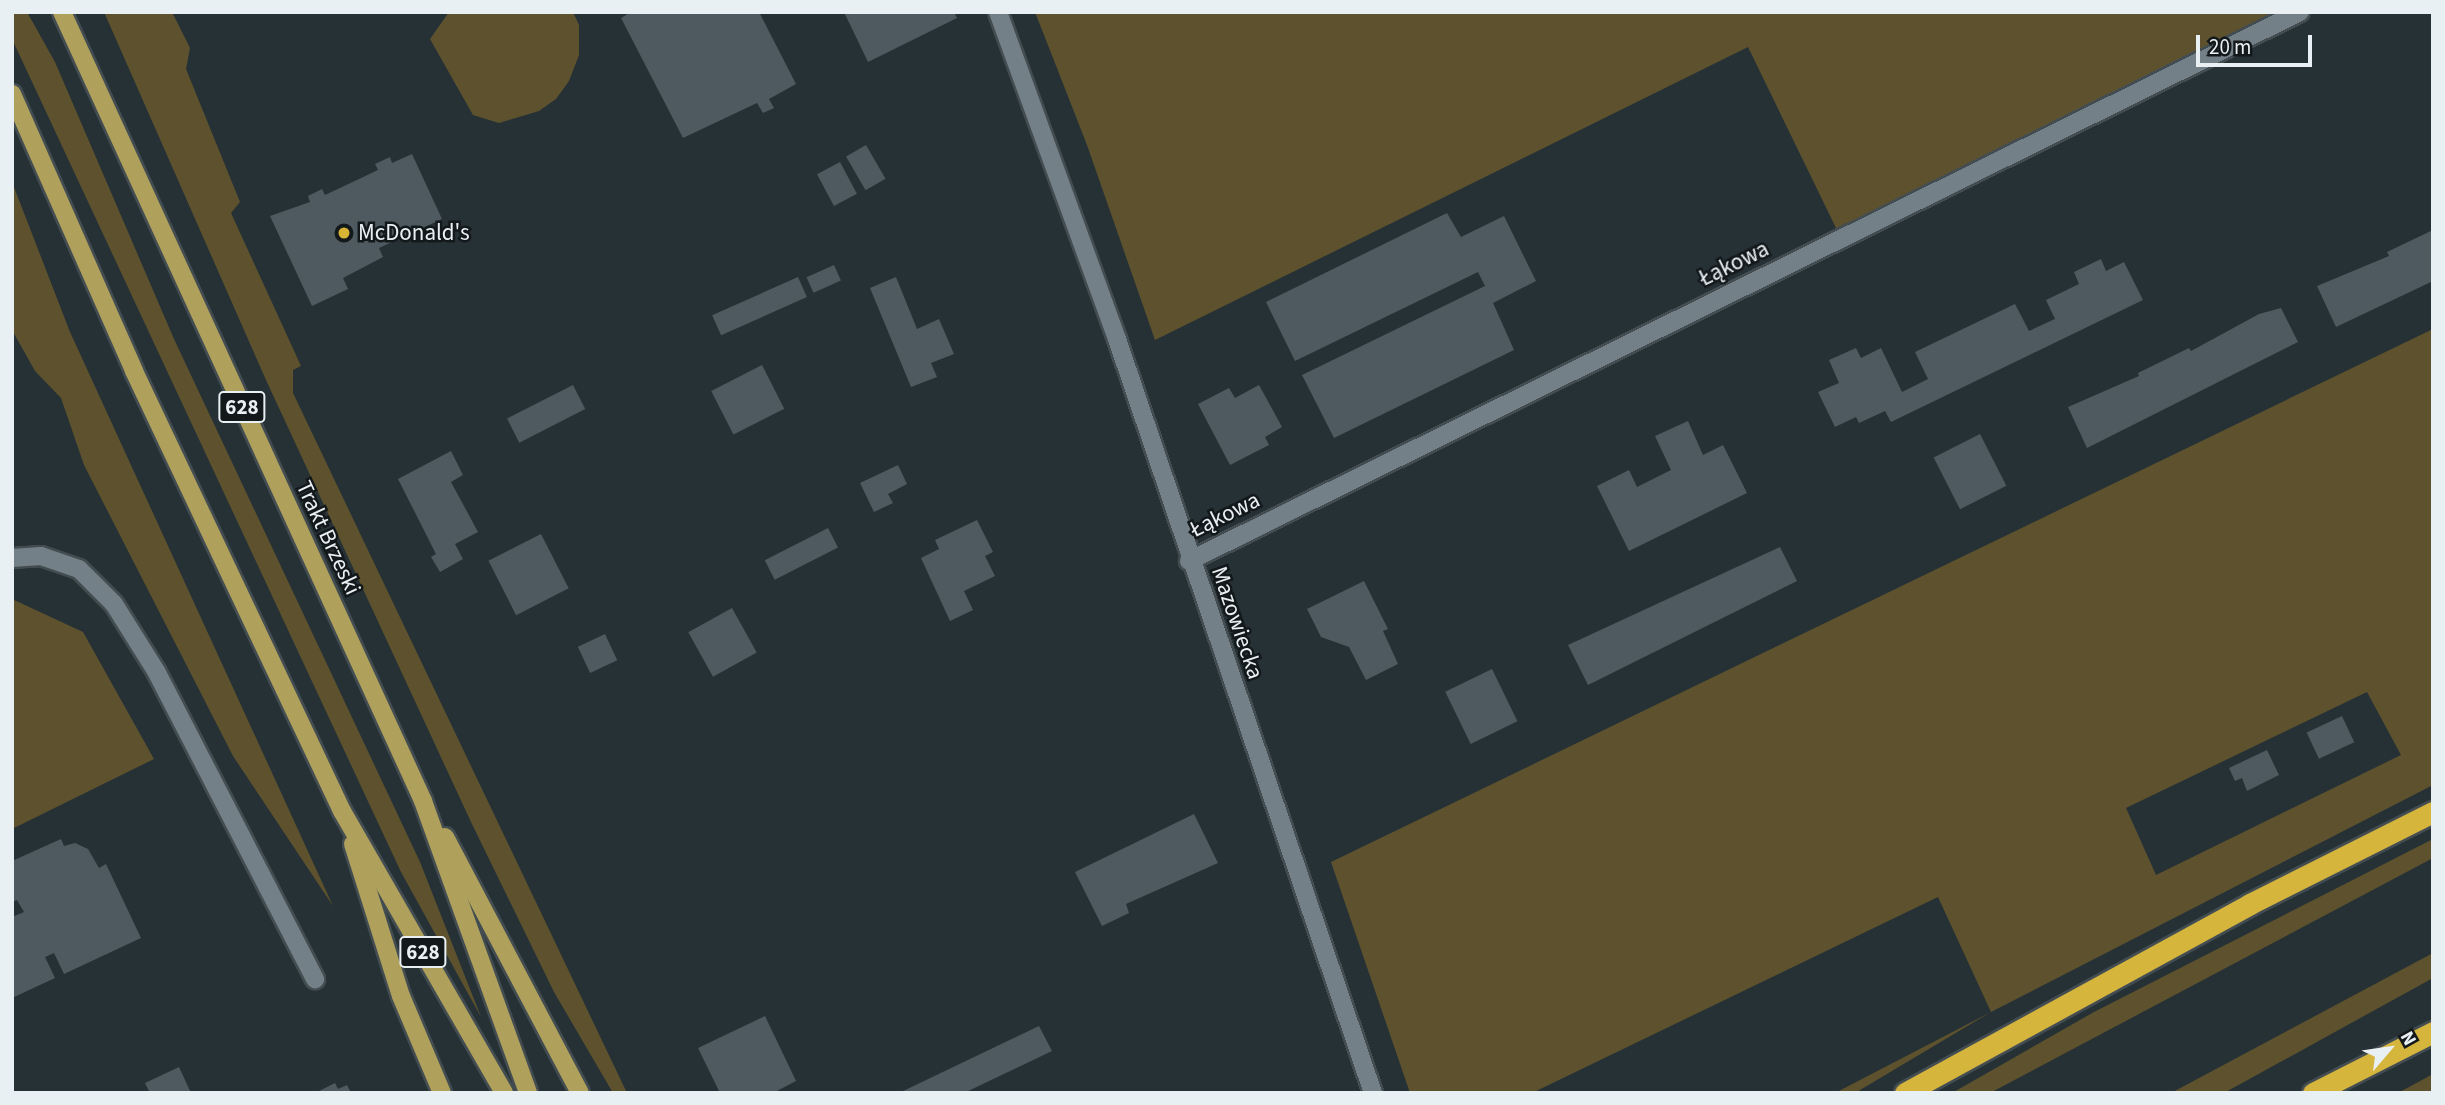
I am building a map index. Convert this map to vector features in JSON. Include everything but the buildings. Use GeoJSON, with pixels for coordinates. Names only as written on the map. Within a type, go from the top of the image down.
{"type":"FeatureCollection","features":[{"type":"Feature","properties":{"kind":"highway"},"geometry":{"type":"LineString","coordinates":[[1905,1093],[2250,904],[2433,812]]}},
{"type":"Feature","properties":{"kind":"highway"},"geometry":{"type":"LineString","coordinates":[[2313,1093],[2433,1032]]}},
{"type":"Feature","properties":{"kind":"main road","name":"Trakt Brzeski"},"geometry":{"type":"LineString","coordinates":[[62,12],[423,801],[528,1093]]}},
{"type":"Feature","properties":{"kind":"main road","name":"628"},"geometry":{"type":"LineString","coordinates":[[12,94],[134,371],[342,811],[504,1093]]}},
{"type":"Feature","properties":{"kind":"main road"},"geometry":{"type":"LineString","coordinates":[[423,801],[470,879],[580,1093]]}},
{"type":"Feature","properties":{"kind":"main road"},"geometry":{"type":"LineString","coordinates":[[342,811],[401,996],[443,1093]]}},
{"type":"Feature","properties":{"kind":"street","name":"Mazowiecka"},"geometry":{"type":"LineString","coordinates":[[998,12],[1117,339],[1189,561],[1373,1093]]}},
{"type":"Feature","properties":{"kind":"street","name":"Łąkowa"},"geometry":{"type":"LineString","coordinates":[[1189,561],[2300,12]]}},
{"type":"Feature","properties":{"kind":"street"},"geometry":{"type":"LineString","coordinates":[[12,558],[41,556],[79,569],[114,604],[156,671],[315,979]]}},
{"type":"Feature","properties":{"kind":"shaded area"},"geometry":{"type":"Polygon","coordinates":[[[12,12],[27,12],[55,62],[174,339],[420,862],[481,1017],[401,872],[12,39],[12,12]]]}},
{"type":"Feature","properties":{"kind":"shaded area"},"geometry":{"type":"Polygon","coordinates":[[[104,12],[172,12],[190,48],[186,69],[240,202],[231,213],[301,366],[293,370],[293,393],[627,1093],[613,1093],[554,992],[471,822],[266,380],[104,12]]]}},
{"type":"Feature","properties":{"kind":"shaded area"},"geometry":{"type":"Polygon","coordinates":[[[449,12],[573,12],[579,25],[579,55],[569,81],[556,99],[539,111],[499,123],[473,115],[430,39],[449,12]]]}},
{"type":"Feature","properties":{"kind":"shaded area"},"geometry":{"type":"Polygon","coordinates":[[[1035,12],[2284,12],[1837,230],[1748,47],[1155,340],[1087,145],[1035,12]]]}},
{"type":"Feature","properties":{"kind":"shaded area"},"geometry":{"type":"Polygon","coordinates":[[[12,182],[70,332],[333,906],[233,756],[84,465],[61,398],[35,371],[12,330],[12,182]]]}},
{"type":"Feature","properties":{"kind":"shaded area"},"geometry":{"type":"Polygon","coordinates":[[[2433,329],[2433,785],[1991,1012],[1938,897],[1532,1093],[1410,1093],[1331,862],[2433,329]],[[2367,692],[2126,808],[2156,875],[2401,755],[2367,692]]]}},
{"type":"Feature","properties":{"kind":"shaded area"},"geometry":{"type":"Polygon","coordinates":[[[12,599],[83,632],[154,759],[12,829],[12,599]]]}},
{"type":"Feature","properties":{"kind":"shaded area"},"geometry":{"type":"Polygon","coordinates":[[[2433,839],[2433,858],[1990,1093],[1952,1093],[2094,1012],[2433,839]]]}},
{"type":"Feature","properties":{"kind":"shaded area"},"geometry":{"type":"Polygon","coordinates":[[[2433,953],[2433,978],[2224,1093],[2171,1093],[2433,953]]]}},
{"type":"Feature","properties":{"kind":"shaded area"},"geometry":{"type":"Polygon","coordinates":[[[1991,1012],[1855,1093],[1835,1093],[1991,1012]]]}},
{"type":"Feature","properties":{"kind":"shaded area"},"geometry":{"type":"Polygon","coordinates":[[[2433,1074],[2433,1093],[2398,1093],[2433,1074]]]}},
{"type":"Feature","properties":{"kind":"place","name":"McDonald's"},"geometry":{"type":"Point","coordinates":[344,233]}}]}
